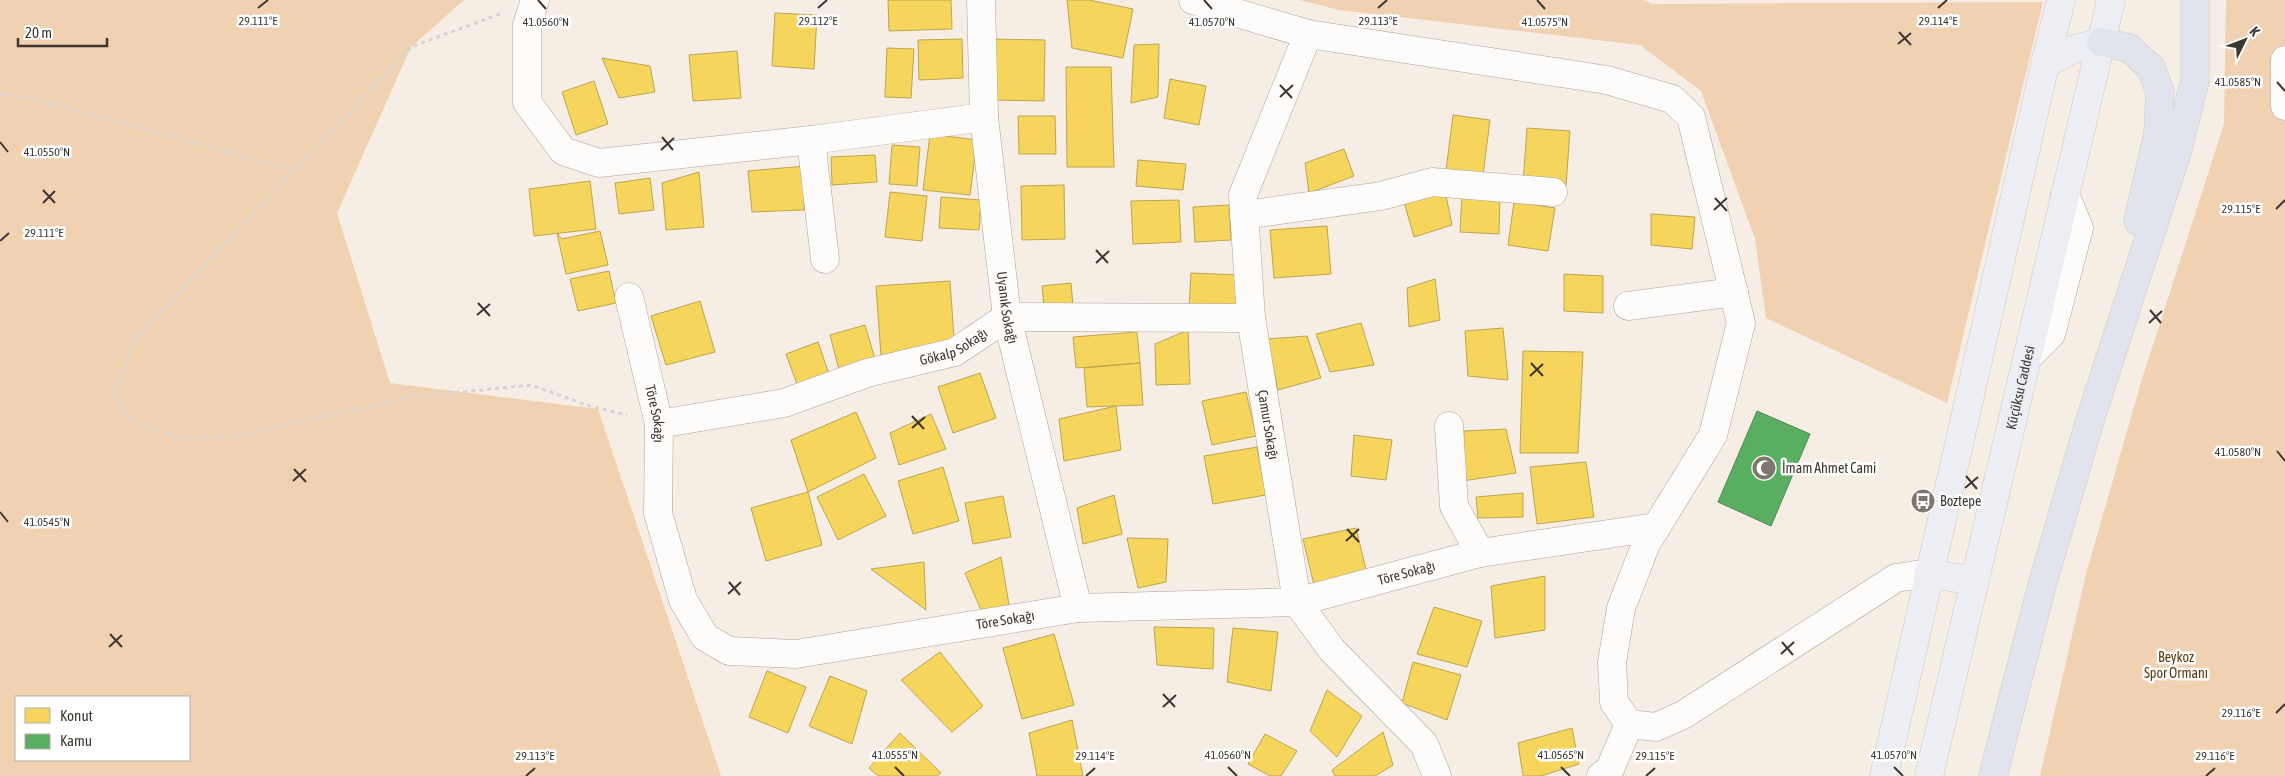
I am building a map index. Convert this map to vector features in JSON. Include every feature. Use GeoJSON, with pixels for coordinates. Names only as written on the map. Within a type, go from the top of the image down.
{"type":"FeatureCollection","features":[{"type":"Feature","properties":{"kind":"highway"},"geometry":{"type":"LineString","coordinates":[[1993,776],[2041,589],[2090,420],[2177,152],[2196,80],[2195,0]]}},
{"type":"Feature","properties":{"kind":"highway"},"geometry":{"type":"LineString","coordinates":[[2090,420],[2158,134],[2160,92],[2151,68],[2129,48],[2101,42]]}},
{"type":"Feature","properties":{"kind":"main road"},"geometry":{"type":"LineString","coordinates":[[1884,776],[1928,573],[2061,0]]}},
{"type":"Feature","properties":{"kind":"main road","name":"Küçüksu Caddesi"},"geometry":{"type":"LineString","coordinates":[[1929,776],[1973,581],[2111,0]]}},
{"type":"Feature","properties":{"kind":"main road"},"geometry":{"type":"LineString","coordinates":[[2045,64],[2072,50],[2101,42]]}},
{"type":"Feature","properties":{"kind":"main road"},"geometry":{"type":"LineString","coordinates":[[1928,573],[1973,581]]}},
{"type":"Feature","properties":{"kind":"street"},"geometry":{"type":"LineString","coordinates":[[535,0],[527,25],[527,102],[563,151],[599,163],[811,140],[984,117]]}},
{"type":"Feature","properties":{"kind":"street","name":"Uyanık Sokağı"},"geometry":{"type":"LineString","coordinates":[[981,0],[984,117],[1007,317],[1078,608]]}},
{"type":"Feature","properties":{"kind":"street"},"geometry":{"type":"LineString","coordinates":[[1193,0],[1308,34],[1606,80],[1672,99],[1691,117],[1742,323],[1713,435],[1646,544],[1621,608],[1612,662],[1614,702],[1630,724],[1656,727],[1683,715],[1896,578],[1928,573]]}},
{"type":"Feature","properties":{"kind":"street","name":"Çamur Sokağı"},"geometry":{"type":"LineString","coordinates":[[1308,34],[1243,195],[1251,318],[1297,602],[1332,650],[1424,744],[1437,776]]}},
{"type":"Feature","properties":{"kind":"street"},"geometry":{"type":"LineString","coordinates":[[2285,60],[2283,102],[2285,106]]}},
{"type":"Feature","properties":{"kind":"street"},"geometry":{"type":"LineString","coordinates":[[811,140],[825,260]]}},
{"type":"Feature","properties":{"kind":"street"},"geometry":{"type":"LineString","coordinates":[[1244,215],[1381,196],[1432,182],[1553,192]]}},
{"type":"Feature","properties":{"kind":"street"},"geometry":{"type":"LineString","coordinates":[[1628,306],[1734,292]]}},
{"type":"Feature","properties":{"kind":"street","name":"Töre Sokağı"},"geometry":{"type":"LineString","coordinates":[[629,298],[659,424],[658,513],[683,600],[705,637],[729,651],[796,654],[1078,608],[1297,602],[1480,553],[1656,527]]}},
{"type":"Feature","properties":{"kind":"street"},"geometry":{"type":"LineString","coordinates":[[1007,317],[1251,318]]}},
{"type":"Feature","properties":{"kind":"street","name":"Gökalp Sokağı"},"geometry":{"type":"LineString","coordinates":[[659,424],[784,403],[867,373],[955,352],[1007,317]]}},
{"type":"Feature","properties":{"kind":"street"},"geometry":{"type":"LineString","coordinates":[[1449,426],[1454,506],[1480,553]]}},
{"type":"Feature","properties":{"kind":"street"},"geometry":{"type":"LineString","coordinates":[[1601,776],[1610,769],[1630,724]]}},
{"type":"Feature","properties":{"kind":"path"},"geometry":{"type":"LineString","coordinates":[[509,10],[411,47],[137,337],[114,393],[127,418],[179,438],[237,436],[410,396],[531,385],[590,406],[659,424]]}},
{"type":"Feature","properties":{"kind":"path"},"geometry":{"type":"LineString","coordinates":[[0,94],[36,99],[294,170]]}},
{"type":"Feature","properties":{"kind":"green space"},"geometry":{"type":"Polygon","coordinates":[[[0,0],[464,0],[411,47],[337,213],[390,383],[598,409],[721,776],[0,776],[0,0]]]}},
{"type":"Feature","properties":{"kind":"green space"},"geometry":{"type":"Polygon","coordinates":[[[1300,0],[1643,0],[1652,4],[2043,2],[1947,403],[1766,318],[1755,239],[1701,91],[1640,45],[1339,10],[1300,0]]]}},
{"type":"Feature","properties":{"kind":"green space","name":"Beykoz Spor Ormanı"},"geometry":{"type":"Polygon","coordinates":[[[2226,0],[2285,0],[2285,776],[2040,776],[2086,574],[2142,379],[2224,124],[2226,0]]]}},
{"type":"Feature","properties":{"kind":"building: Konut"},"geometry":{"type":"Polygon","coordinates":[[[888,0],[951,0],[952,29],[889,31],[888,0]]]}},
{"type":"Feature","properties":{"kind":"building: Konut"},"geometry":{"type":"Polygon","coordinates":[[[1067,0],[1089,0],[1133,9],[1123,58],[1072,48],[1067,0]]]}},
{"type":"Feature","properties":{"kind":"building: Konut"},"geometry":{"type":"Polygon","coordinates":[[[775,13],[817,15],[814,69],[772,66],[775,13]]]}},
{"type":"Feature","properties":{"kind":"building: Konut"},"geometry":{"type":"Polygon","coordinates":[[[962,39],[963,78],[919,80],[918,40],[962,39]]]}},
{"type":"Feature","properties":{"kind":"building: Konut"},"geometry":{"type":"Polygon","coordinates":[[[991,39],[1045,40],[1044,101],[990,100],[991,39]]]}},
{"type":"Feature","properties":{"kind":"building: Konut"},"geometry":{"type":"Polygon","coordinates":[[[1159,44],[1158,97],[1131,103],[1134,45],[1159,44]]]}},
{"type":"Feature","properties":{"kind":"building: Konut"},"geometry":{"type":"Polygon","coordinates":[[[887,48],[914,49],[911,98],[885,97],[887,48]]]}},
{"type":"Feature","properties":{"kind":"building: Konut"},"geometry":{"type":"Polygon","coordinates":[[[737,51],[741,98],[693,101],[689,55],[737,51]]]}},
{"type":"Feature","properties":{"kind":"building: Konut"},"geometry":{"type":"Polygon","coordinates":[[[602,58],[650,66],[655,92],[619,98],[602,58]]]}},
{"type":"Feature","properties":{"kind":"building: Konut"},"geometry":{"type":"Polygon","coordinates":[[[1066,67],[1111,67],[1114,167],[1067,167],[1066,67]]]}},
{"type":"Feature","properties":{"kind":"building: Konut"},"geometry":{"type":"Polygon","coordinates":[[[1170,79],[1206,86],[1199,125],[1164,118],[1170,79]]]}},
{"type":"Feature","properties":{"kind":"building: Konut"},"geometry":{"type":"Polygon","coordinates":[[[594,81],[608,124],[576,135],[562,92],[594,81]]]}},
{"type":"Feature","properties":{"kind":"building: Konut"},"geometry":{"type":"Polygon","coordinates":[[[1453,115],[1490,120],[1481,191],[1444,186],[1453,115]]]}},
{"type":"Feature","properties":{"kind":"building: Konut"},"geometry":{"type":"Polygon","coordinates":[[[1018,116],[1055,116],[1056,154],[1019,154],[1018,116]]]}},
{"type":"Feature","properties":{"kind":"building: Konut"},"geometry":{"type":"Polygon","coordinates":[[[1527,128],[1570,131],[1566,186],[1523,183],[1527,128]]]}},
{"type":"Feature","properties":{"kind":"building: Konut"},"geometry":{"type":"Polygon","coordinates":[[[930,134],[977,140],[970,195],[923,190],[930,134]]]}},
{"type":"Feature","properties":{"kind":"building: Konut"},"geometry":{"type":"Polygon","coordinates":[[[892,145],[920,147],[917,186],[889,184],[892,145]]]}},
{"type":"Feature","properties":{"kind":"building: Konut"},"geometry":{"type":"Polygon","coordinates":[[[1344,149],[1354,176],[1309,193],[1305,163],[1344,149]]]}},
{"type":"Feature","properties":{"kind":"building: Konut"},"geometry":{"type":"Polygon","coordinates":[[[875,155],[877,182],[832,185],[831,157],[875,155]]]}},
{"type":"Feature","properties":{"kind":"building: Konut"},"geometry":{"type":"Polygon","coordinates":[[[1138,160],[1186,164],[1183,190],[1136,186],[1138,160]]]}},
{"type":"Feature","properties":{"kind":"building: Konut"},"geometry":{"type":"Polygon","coordinates":[[[805,166],[804,210],[752,212],[748,171],[805,166]]]}},
{"type":"Feature","properties":{"kind":"building: Konut"},"geometry":{"type":"Polygon","coordinates":[[[699,172],[704,227],[666,230],[662,183],[699,172]]]}},
{"type":"Feature","properties":{"kind":"building: Konut"},"geometry":{"type":"Polygon","coordinates":[[[650,178],[654,210],[619,214],[615,183],[650,178]]]}},
{"type":"Feature","properties":{"kind":"building: Konut"},"geometry":{"type":"Polygon","coordinates":[[[590,181],[596,229],[534,236],[529,189],[590,181]]]}},
{"type":"Feature","properties":{"kind":"building: Konut"},"geometry":{"type":"Polygon","coordinates":[[[1064,185],[1065,239],[1022,240],[1021,186],[1064,185]]]}},
{"type":"Feature","properties":{"kind":"building: Konut"},"geometry":{"type":"Polygon","coordinates":[[[1444,186],[1452,225],[1414,237],[1402,195],[1444,186]]]}},
{"type":"Feature","properties":{"kind":"building: Konut"},"geometry":{"type":"Polygon","coordinates":[[[890,192],[927,196],[922,241],[885,237],[890,192]]]}},
{"type":"Feature","properties":{"kind":"building: Konut"},"geometry":{"type":"Polygon","coordinates":[[[1462,193],[1500,195],[1499,234],[1460,232],[1462,193]]]}},
{"type":"Feature","properties":{"kind":"building: Konut"},"geometry":{"type":"Polygon","coordinates":[[[941,197],[981,200],[979,230],[939,228],[941,197]]]}},
{"type":"Feature","properties":{"kind":"building: Konut"},"geometry":{"type":"Polygon","coordinates":[[[1179,200],[1181,242],[1133,244],[1131,201],[1179,200]]]}},
{"type":"Feature","properties":{"kind":"building: Konut"},"geometry":{"type":"Polygon","coordinates":[[[1514,202],[1555,208],[1548,251],[1508,245],[1514,202]]]}},
{"type":"Feature","properties":{"kind":"building: Konut"},"geometry":{"type":"Polygon","coordinates":[[[1229,205],[1231,240],[1195,242],[1193,207],[1229,205]]]}},
{"type":"Feature","properties":{"kind":"building: Konut"},"geometry":{"type":"Polygon","coordinates":[[[1651,214],[1695,217],[1692,249],[1651,245],[1651,214]]]}},
{"type":"Feature","properties":{"kind":"building: Konut"},"geometry":{"type":"Polygon","coordinates":[[[1327,226],[1331,274],[1274,278],[1270,230],[1327,226]]]}},
{"type":"Feature","properties":{"kind":"building: Konut"},"geometry":{"type":"Polygon","coordinates":[[[600,231],[608,265],[566,274],[557,233],[562,239],[600,231]]]}},
{"type":"Feature","properties":{"kind":"building: Konut"},"geometry":{"type":"Polygon","coordinates":[[[609,271],[616,303],[578,311],[570,279],[609,271]]]}},
{"type":"Feature","properties":{"kind":"building: Konut"},"geometry":{"type":"Polygon","coordinates":[[[1191,273],[1240,275],[1250,310],[1189,308],[1191,273]]]}},
{"type":"Feature","properties":{"kind":"building: Konut"},"geometry":{"type":"Polygon","coordinates":[[[1564,274],[1603,276],[1603,313],[1564,311],[1564,274]]]}},
{"type":"Feature","properties":{"kind":"building: Konut"},"geometry":{"type":"Polygon","coordinates":[[[1435,279],[1440,320],[1409,327],[1407,288],[1435,279]]]}},
{"type":"Feature","properties":{"kind":"building: Konut"},"geometry":{"type":"Polygon","coordinates":[[[950,281],[955,352],[881,356],[876,286],[950,281]]]}},
{"type":"Feature","properties":{"kind":"building: Konut"},"geometry":{"type":"Polygon","coordinates":[[[1071,283],[1073,306],[1045,317],[1042,286],[1071,283]]]}},
{"type":"Feature","properties":{"kind":"building: Konut"},"geometry":{"type":"Polygon","coordinates":[[[700,301],[715,352],[666,365],[651,316],[700,301]]]}},
{"type":"Feature","properties":{"kind":"building: Konut"},"geometry":{"type":"Polygon","coordinates":[[[1361,323],[1374,365],[1330,372],[1316,334],[1361,323]]]}},
{"type":"Feature","properties":{"kind":"building: Konut"},"geometry":{"type":"Polygon","coordinates":[[[865,325],[875,359],[839,370],[830,335],[865,325]]]}},
{"type":"Feature","properties":{"kind":"building: Konut"},"geometry":{"type":"Polygon","coordinates":[[[1503,328],[1508,380],[1468,376],[1465,331],[1503,328]]]}},
{"type":"Feature","properties":{"kind":"building: Konut"},"geometry":{"type":"Polygon","coordinates":[[[1188,330],[1190,384],[1156,385],[1155,344],[1188,330]]]}},
{"type":"Feature","properties":{"kind":"building: Konut"},"geometry":{"type":"Polygon","coordinates":[[[1137,332],[1140,363],[1076,368],[1073,337],[1137,332]]]}},
{"type":"Feature","properties":{"kind":"building: Konut"},"geometry":{"type":"Polygon","coordinates":[[[1307,336],[1321,378],[1278,390],[1267,339],[1307,336]]]}},
{"type":"Feature","properties":{"kind":"building: Konut"},"geometry":{"type":"Polygon","coordinates":[[[818,342],[830,377],[798,387],[786,354],[818,342]]]}},
{"type":"Feature","properties":{"kind":"building: Konut"},"geometry":{"type":"Polygon","coordinates":[[[1523,351],[1583,352],[1578,453],[1520,453],[1523,351]]]}},
{"type":"Feature","properties":{"kind":"building: Konut"},"geometry":{"type":"Polygon","coordinates":[[[1140,363],[1143,405],[1087,407],[1084,368],[1140,363]]]}},
{"type":"Feature","properties":{"kind":"building: Konut"},"geometry":{"type":"Polygon","coordinates":[[[980,373],[996,418],[953,433],[938,387],[980,373]]]}},
{"type":"Feature","properties":{"kind":"building: Konut"},"geometry":{"type":"Polygon","coordinates":[[[1246,392],[1256,436],[1212,445],[1202,401],[1246,392]]]}},
{"type":"Feature","properties":{"kind":"building: Konut"},"geometry":{"type":"Polygon","coordinates":[[[1116,406],[1121,450],[1064,461],[1059,419],[1116,406]]]}},
{"type":"Feature","properties":{"kind":"building: Konut"},"geometry":{"type":"Polygon","coordinates":[[[856,412],[876,458],[808,492],[791,440],[856,412]]]}},
{"type":"Feature","properties":{"kind":"building: Konut"},"geometry":{"type":"Polygon","coordinates":[[[931,414],[946,449],[899,465],[890,433],[931,414]]]}},
{"type":"Feature","properties":{"kind":"building: Konut"},"geometry":{"type":"Polygon","coordinates":[[[1506,429],[1516,473],[1462,481],[1464,431],[1506,429]]]}},
{"type":"Feature","properties":{"kind":"building: Konut"},"geometry":{"type":"Polygon","coordinates":[[[1354,435],[1392,440],[1386,480],[1351,476],[1354,435]]]}},
{"type":"Feature","properties":{"kind":"building: Konut"},"geometry":{"type":"Polygon","coordinates":[[[1257,447],[1266,495],[1213,504],[1204,456],[1257,447]]]}},
{"type":"Feature","properties":{"kind":"building: Konut"},"geometry":{"type":"Polygon","coordinates":[[[1586,462],[1594,517],[1537,524],[1530,467],[1586,462]]]}},
{"type":"Feature","properties":{"kind":"building: Konut"},"geometry":{"type":"Polygon","coordinates":[[[943,467],[959,521],[913,534],[898,481],[943,467]]]}},
{"type":"Feature","properties":{"kind":"building: Konut"},"geometry":{"type":"Polygon","coordinates":[[[864,474],[886,516],[838,540],[817,497],[864,474]]]}},
{"type":"Feature","properties":{"kind":"building: Konut"},"geometry":{"type":"Polygon","coordinates":[[[808,492],[822,545],[766,561],[751,508],[808,492]]]}},
{"type":"Feature","properties":{"kind":"building: Konut"},"geometry":{"type":"Polygon","coordinates":[[[1523,493],[1523,517],[1478,518],[1476,497],[1523,493]]]}},
{"type":"Feature","properties":{"kind":"building: Konut"},"geometry":{"type":"Polygon","coordinates":[[[1114,495],[1122,534],[1083,544],[1077,508],[1114,495]]]}},
{"type":"Feature","properties":{"kind":"building: Konut"},"geometry":{"type":"Polygon","coordinates":[[[1003,496],[1011,537],[973,544],[965,503],[1003,496]]]}},
{"type":"Feature","properties":{"kind":"building: Konut"},"geometry":{"type":"Polygon","coordinates":[[[1356,528],[1367,574],[1315,589],[1303,539],[1356,528]]]}},
{"type":"Feature","properties":{"kind":"building: Konut"},"geometry":{"type":"Polygon","coordinates":[[[1127,538],[1168,539],[1166,582],[1138,588],[1127,538]]]}},
{"type":"Feature","properties":{"kind":"building: Konut"},"geometry":{"type":"Polygon","coordinates":[[[1001,557],[1009,605],[981,610],[965,573],[1001,557]]]}},
{"type":"Feature","properties":{"kind":"building: Konut"},"geometry":{"type":"Polygon","coordinates":[[[924,562],[926,610],[871,569],[924,562]]]}},
{"type":"Feature","properties":{"kind":"building: Konut"},"geometry":{"type":"Polygon","coordinates":[[[1545,576],[1545,630],[1495,638],[1491,586],[1545,576]]]}},
{"type":"Feature","properties":{"kind":"building: Konut"},"geometry":{"type":"Polygon","coordinates":[[[1434,607],[1482,621],[1467,667],[1417,654],[1434,607]]]}},
{"type":"Feature","properties":{"kind":"building: Konut"},"geometry":{"type":"Polygon","coordinates":[[[1154,627],[1214,628],[1213,669],[1157,665],[1154,627]]]}},
{"type":"Feature","properties":{"kind":"building: Konut"},"geometry":{"type":"Polygon","coordinates":[[[1233,628],[1278,632],[1271,691],[1227,682],[1233,628]]]}},
{"type":"Feature","properties":{"kind":"building: Konut"},"geometry":{"type":"Polygon","coordinates":[[[1054,634],[1074,705],[1022,719],[1003,648],[1054,634]]]}},
{"type":"Feature","properties":{"kind":"building: Konut"},"geometry":{"type":"Polygon","coordinates":[[[940,652],[983,706],[952,732],[901,680],[940,652]]]}},
{"type":"Feature","properties":{"kind":"building: Konut"},"geometry":{"type":"Polygon","coordinates":[[[1413,662],[1461,675],[1447,720],[1402,703],[1413,662]]]}},
{"type":"Feature","properties":{"kind":"building: Konut"},"geometry":{"type":"Polygon","coordinates":[[[767,671],[806,687],[788,733],[749,717],[767,671]]]}},
{"type":"Feature","properties":{"kind":"building: Konut"},"geometry":{"type":"Polygon","coordinates":[[[830,676],[867,691],[852,744],[809,726],[830,676]]]}},
{"type":"Feature","properties":{"kind":"building: Konut"},"geometry":{"type":"Polygon","coordinates":[[[1327,690],[1362,716],[1337,757],[1310,731],[1327,690]]]}},
{"type":"Feature","properties":{"kind":"building: Konut"},"geometry":{"type":"Polygon","coordinates":[[[1072,720],[1083,776],[1037,776],[1029,733],[1072,720]]]}},
{"type":"Feature","properties":{"kind":"building: Konut"},"geometry":{"type":"Polygon","coordinates":[[[1572,728],[1579,764],[1541,776],[1523,776],[1518,743],[1572,728]]]}},
{"type":"Feature","properties":{"kind":"building: Konut"},"geometry":{"type":"Polygon","coordinates":[[[1383,732],[1393,765],[1375,776],[1335,776],[1332,770],[1383,732]]]}},
{"type":"Feature","properties":{"kind":"building: Konut"},"geometry":{"type":"Polygon","coordinates":[[[900,733],[941,773],[937,776],[878,776],[869,768],[900,733]]]}},
{"type":"Feature","properties":{"kind":"building: Konut"},"geometry":{"type":"Polygon","coordinates":[[[1265,734],[1297,751],[1281,776],[1270,776],[1248,764],[1265,734]]]}},
{"type":"Feature","properties":{"kind":"building: Kamu","name":"İmam Ahmet Cami"},"geometry":{"type":"Polygon","coordinates":[[[1757,411],[1810,434],[1771,526],[1718,502],[1757,411]]]}},
{"type":"Feature","properties":{"kind":"place","name":"İmam Ahmet Cami"},"geometry":{"type":"Point","coordinates":[1764,468]}},
{"type":"Feature","properties":{"kind":"place","name":"Boztepe"},"geometry":{"type":"Point","coordinates":[1923,501]}}]}
